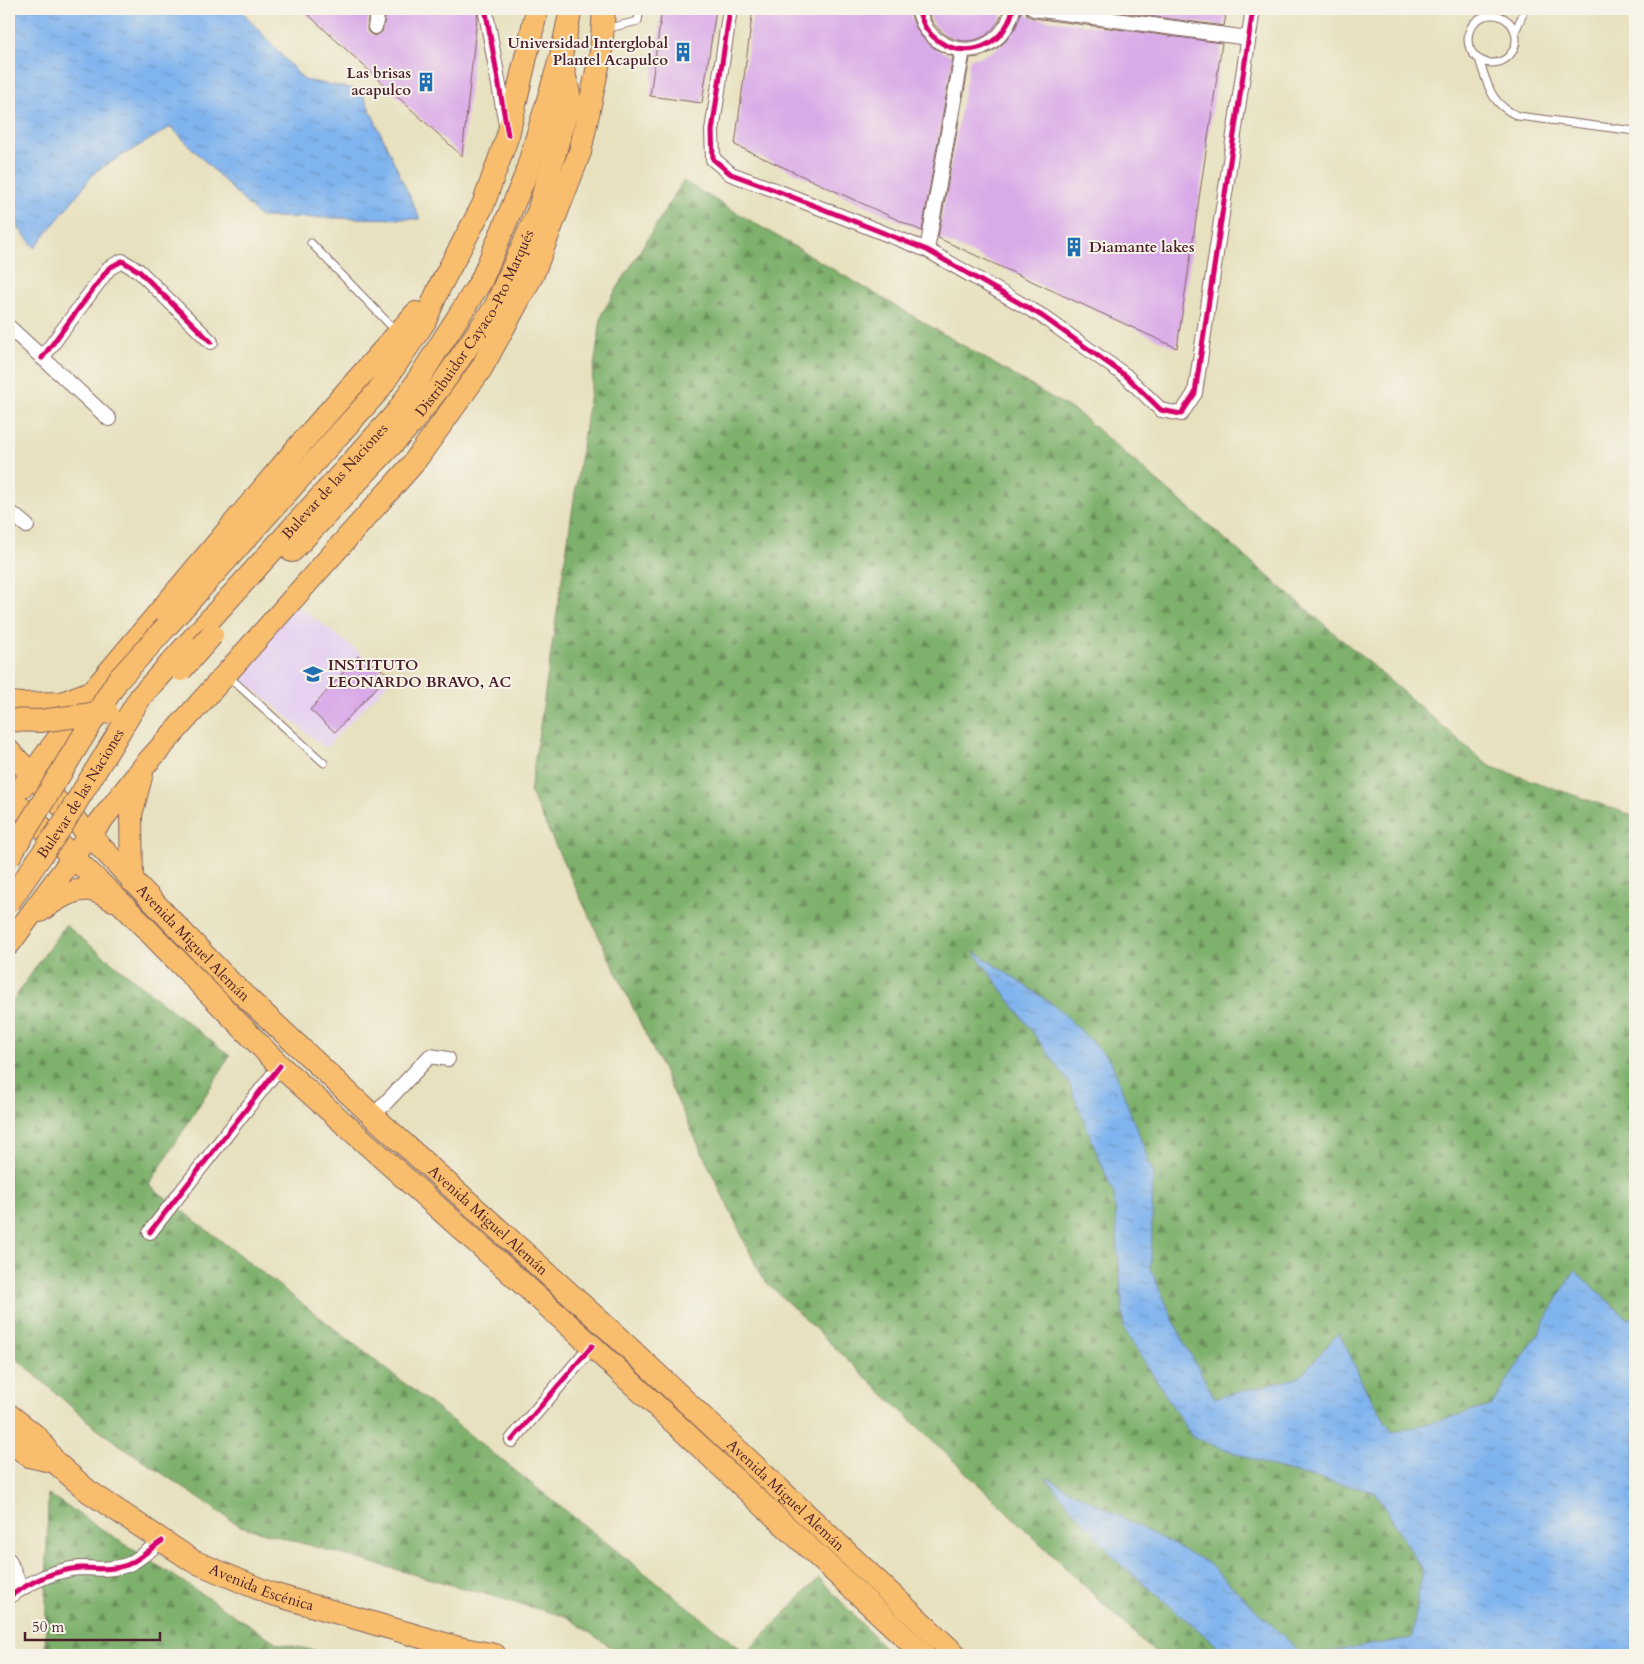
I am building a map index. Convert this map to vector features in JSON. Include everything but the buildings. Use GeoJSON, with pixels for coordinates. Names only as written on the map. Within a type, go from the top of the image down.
{"type":"FeatureCollection","features":[{"type":"Feature","properties":{"kind":"main road","name":"Bulevar de las Naciones"},"geometry":{"type":"LineString","coordinates":[[9,857],[117,681],[378,391],[425,321],[440,286],[483,205],[508,135],[537,9]]}},
{"type":"Feature","properties":{"kind":"main road","name":"Bulevar de las Naciones"},"geometry":{"type":"LineString","coordinates":[[9,902],[63,824],[141,696],[398,411],[481,281],[525,177],[561,56],[571,9]]}},
{"type":"Feature","properties":{"kind":"main road"},"geometry":{"type":"LineString","coordinates":[[9,944],[145,764],[412,465],[481,369],[533,274],[580,152],[601,52],[603,19]]}},
{"type":"Feature","properties":{"kind":"main road","name":"Distribuidor Cayaco-Pto Marqués"},"geometry":{"type":"LineString","coordinates":[[9,720],[40,721],[101,714],[128,708],[178,673],[411,424],[442,384],[494,307],[538,212],[570,99],[561,56]]}},
{"type":"Feature","properties":{"kind":"main road"},"geometry":{"type":"LineString","coordinates":[[10,800],[32,775],[92,691],[303,441],[440,286]]}},
{"type":"Feature","properties":{"kind":"main road"},"geometry":{"type":"LineString","coordinates":[[9,702],[18,704],[62,702],[92,691]]}},
{"type":"Feature","properties":{"kind":"main road","name":"Avenida Miguel Alemán"},"geometry":{"type":"LineString","coordinates":[[9,751],[232,984],[372,1116],[613,1333],[956,1655]]}},
{"type":"Feature","properties":{"kind":"main road"},"geometry":{"type":"LineString","coordinates":[[132,881],[131,815],[145,764]]}},
{"type":"Feature","properties":{"kind":"main road","name":"Avenida Miguel Alemán"},"geometry":{"type":"LineString","coordinates":[[10,800],[123,905],[280,1066],[592,1346],[924,1655]]}},
{"type":"Feature","properties":{"kind":"main road"},"geometry":{"type":"LineString","coordinates":[[27,920],[57,899],[80,890],[94,890],[123,905]]}},
{"type":"Feature","properties":{"kind":"main road"},"geometry":{"type":"LineString","coordinates":[[9,1415],[37,1436],[55,1462]]}},
{"type":"Feature","properties":{"kind":"main road"},"geometry":{"type":"LineString","coordinates":[[9,1440],[29,1456],[55,1462]]}},
{"type":"Feature","properties":{"kind":"main road","name":"Avenida Escénica"},"geometry":{"type":"LineString","coordinates":[[55,1462],[88,1490],[194,1561],[269,1594],[459,1648],[495,1655]]}},
{"type":"Feature","properties":{"kind":"street"},"geometry":{"type":"LineString","coordinates":[[375,26],[378,9]]}},
{"type":"Feature","properties":{"kind":"street"},"geometry":{"type":"LineString","coordinates":[[487,9],[508,135]]}},
{"type":"Feature","properties":{"kind":"street"},"geometry":{"type":"LineString","coordinates":[[730,9],[712,131],[714,159],[731,174],[927,250],[1042,316],[1126,376],[1161,410],[1181,414],[1196,393],[1253,9]]}},
{"type":"Feature","properties":{"kind":"street"},"geometry":{"type":"LineString","coordinates":[[918,9],[926,29],[942,44],[962,50],[975,49],[987,45],[997,38],[1008,24],[1013,9]]}},
{"type":"Feature","properties":{"kind":"street"},"geometry":{"type":"LineString","coordinates":[[1034,9],[1248,38]]}},
{"type":"Feature","properties":{"kind":"street"},"geometry":{"type":"LineString","coordinates":[[927,250],[962,50]]}},
{"type":"Feature","properties":{"kind":"street"},"geometry":{"type":"LineString","coordinates":[[42,358],[109,268],[122,261],[139,271],[211,342]]}},
{"type":"Feature","properties":{"kind":"street"},"geometry":{"type":"LineString","coordinates":[[9,327],[109,419]]}},
{"type":"Feature","properties":{"kind":"street"},"geometry":{"type":"LineString","coordinates":[[9,511],[27,526]]}},
{"type":"Feature","properties":{"kind":"street"},"geometry":{"type":"LineString","coordinates":[[372,1116],[430,1056],[448,1059]]}},
{"type":"Feature","properties":{"kind":"street"},"geometry":{"type":"LineString","coordinates":[[150,1232],[280,1066]]}},
{"type":"Feature","properties":{"kind":"street"},"geometry":{"type":"LineString","coordinates":[[512,1440],[592,1346]]}},
{"type":"Feature","properties":{"kind":"street"},"geometry":{"type":"LineString","coordinates":[[9,1597],[21,1588],[53,1573],[80,1568],[108,1570],[128,1564],[162,1540]]}},
{"type":"Feature","properties":{"kind":"street"},"geometry":{"type":"LineString","coordinates":[[9,1560],[21,1588]]}},
{"type":"Feature","properties":{"kind":"lane"},"geometry":{"type":"LineString","coordinates":[[603,19],[638,21],[640,9]]}},
{"type":"Feature","properties":{"kind":"lane"},"geometry":{"type":"LineString","coordinates":[[1497,16],[1501,9]]}},
{"type":"Feature","properties":{"kind":"lane"},"geometry":{"type":"LineString","coordinates":[[1514,32],[1525,9]]}},
{"type":"Feature","properties":{"kind":"lane"},"geometry":{"type":"LineString","coordinates":[[1489,15],[1505,19],[1514,32],[1513,48],[1509,55],[1502,60],[1486,62],[1479,59],[1469,46],[1468,38],[1474,22],[1489,15]]}},
{"type":"Feature","properties":{"kind":"lane"},"geometry":{"type":"LineString","coordinates":[[1479,59],[1493,97],[1506,111],[1518,116],[1635,132]]}},
{"type":"Feature","properties":{"kind":"lane"},"geometry":{"type":"LineString","coordinates":[[311,243],[398,334]]}},
{"type":"Feature","properties":{"kind":"lane"},"geometry":{"type":"LineString","coordinates":[[226,674],[324,763]]}},
{"type":"Feature","properties":{"kind":"shaded area","name":"INSTITUTO LEONARDO BRAVO, AC"},"geometry":{"type":"Polygon","coordinates":[[[292,601],[393,678],[325,748],[237,675],[292,601]]]}},
{"type":"Feature","properties":{"kind":"green space"},"geometry":{"type":"Polygon","coordinates":[[[683,181],[1078,413],[1489,766],[1635,816],[1635,1655],[1157,1655],[762,1278],[530,792],[602,313],[683,181]]]}},
{"type":"Feature","properties":{"kind":"green space"},"geometry":{"type":"Polygon","coordinates":[[[65,925],[230,1056],[149,1185],[380,1364],[746,1653],[819,1578],[891,1655],[622,1655],[567,1617],[240,1526],[98,1430],[9,1352],[9,1006],[65,925]]]}},
{"type":"Feature","properties":{"kind":"green space"},"geometry":{"type":"Polygon","coordinates":[[[48,1494],[277,1643],[338,1655],[45,1655],[48,1494]]]}},
{"type":"Feature","properties":{"kind":"water"},"geometry":{"type":"Polygon","coordinates":[[[9,9],[240,9],[304,80],[361,90],[420,219],[260,217],[171,127],[96,171],[35,248],[9,216],[9,9]]]}},
{"type":"Feature","properties":{"kind":"water"},"geometry":{"type":"Polygon","coordinates":[[[974,951],[1058,1008],[1111,1061],[1153,1172],[1151,1270],[1183,1341],[1215,1398],[1300,1377],[1339,1332],[1367,1392],[1393,1433],[1491,1406],[1536,1337],[1574,1270],[1628,1319],[1635,1318],[1635,1655],[1310,1655],[1412,1638],[1422,1569],[1375,1492],[1276,1468],[1192,1437],[1124,1329],[1114,1195],[1068,1081],[974,951]]]}},
{"type":"Feature","properties":{"kind":"water"},"geometry":{"type":"Polygon","coordinates":[[[1045,1477],[1208,1563],[1303,1655],[1228,1655],[1119,1563],[1045,1477]]]}},
{"type":"Feature","properties":{"kind":"cycle path"},"geometry":{"type":"LineString","coordinates":[[487,9],[486,13],[508,135]]}},
{"type":"Feature","properties":{"kind":"cycle path"},"geometry":{"type":"LineString","coordinates":[[730,9],[712,131],[713,159],[731,174],[927,250],[1042,316],[1126,376],[1161,410],[1181,414],[1195,393],[1253,9]]}},
{"type":"Feature","properties":{"kind":"cycle path"},"geometry":{"type":"LineString","coordinates":[[918,9],[927,30],[938,41],[964,50],[977,48],[989,43],[1000,35],[1008,23],[1013,9]]}},
{"type":"Feature","properties":{"kind":"cycle path"},"geometry":{"type":"LineString","coordinates":[[42,358],[109,268],[122,261],[139,271],[211,342]]}},
{"type":"Feature","properties":{"kind":"cycle path"},"geometry":{"type":"LineString","coordinates":[[150,1232],[280,1066]]}},
{"type":"Feature","properties":{"kind":"cycle path"},"geometry":{"type":"LineString","coordinates":[[512,1440],[592,1346]]}},
{"type":"Feature","properties":{"kind":"cycle path"},"geometry":{"type":"LineString","coordinates":[[9,1597],[25,1586],[61,1571],[80,1568],[109,1569],[127,1565],[162,1541]]}},
{"type":"Feature","properties":{"kind":"place","name":"Universidad Interglobal Plantel Acapulco"},"geometry":{"type":"Point","coordinates":[683,52]}},
{"type":"Feature","properties":{"kind":"place","name":"Las brisas acapulco"},"geometry":{"type":"Point","coordinates":[426,82]}},
{"type":"Feature","properties":{"kind":"place","name":"Diamante lakes"},"geometry":{"type":"Point","coordinates":[1074,247]}},
{"type":"Feature","properties":{"kind":"place","name":"INSTITUTO LEONARDO BRAVO, AC"},"geometry":{"type":"Point","coordinates":[313,674]}}]}
